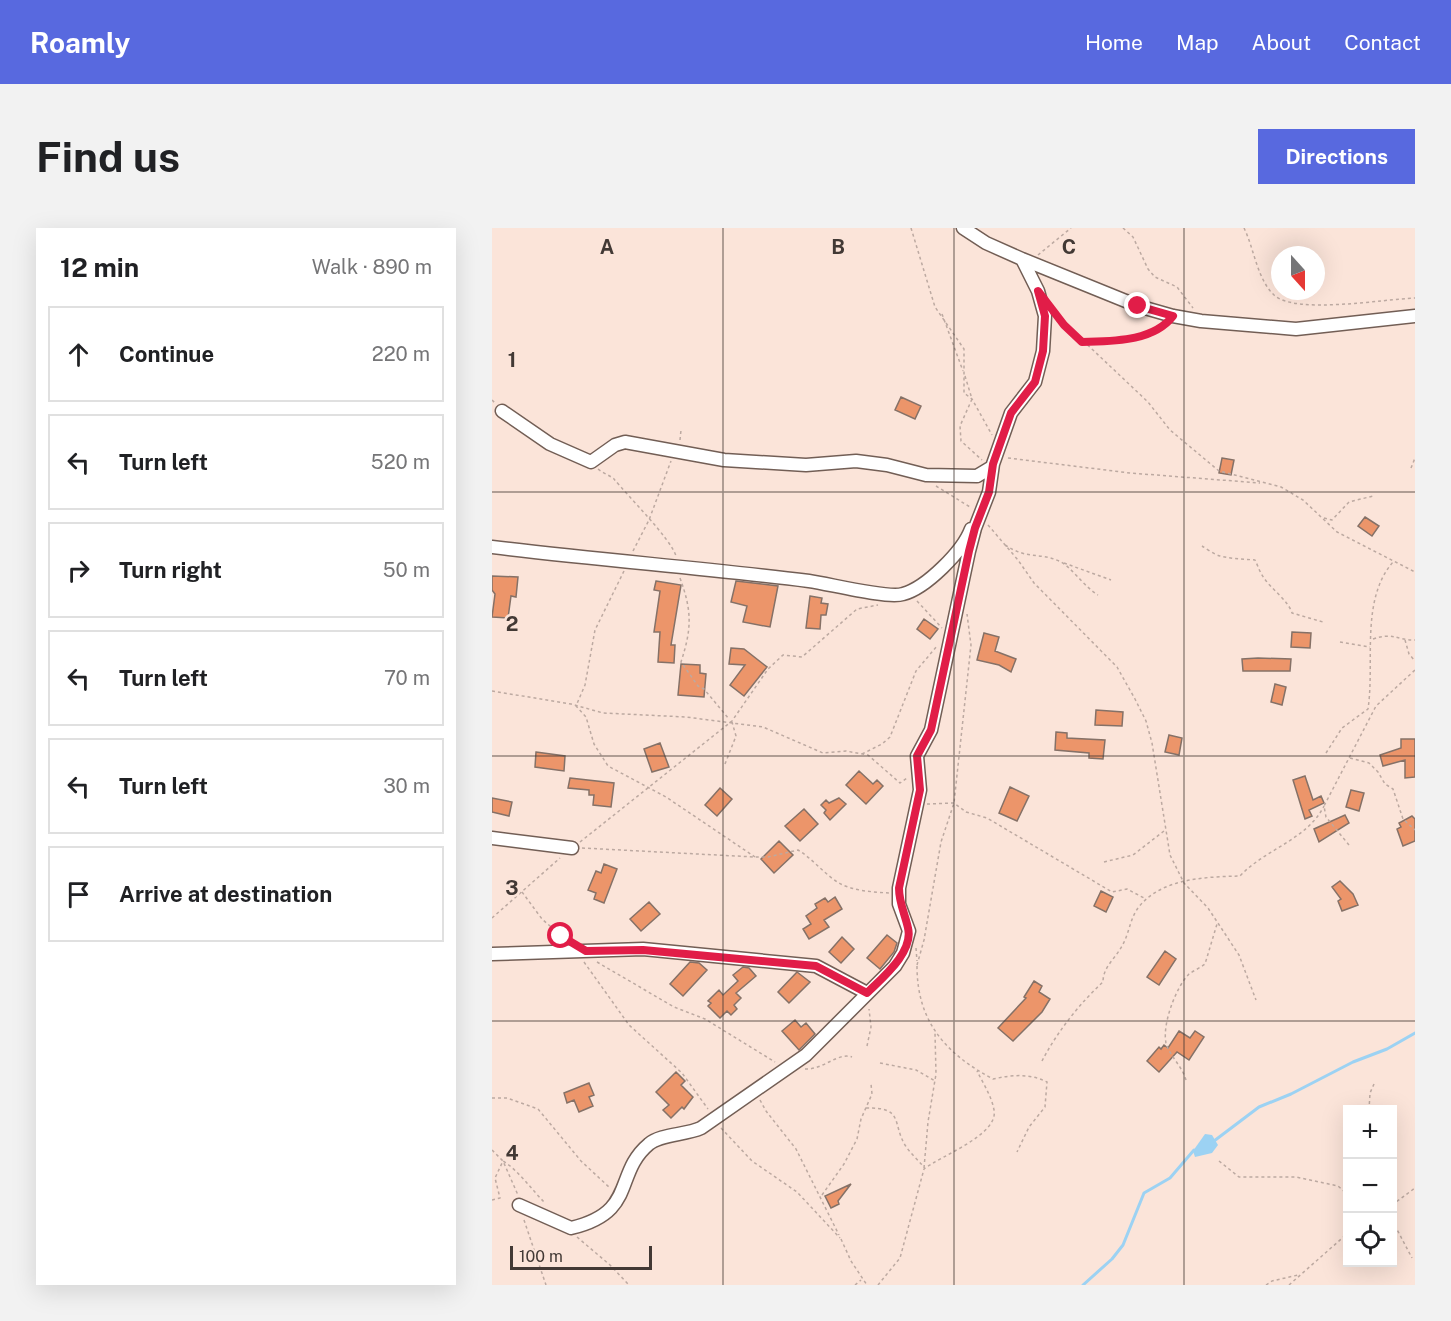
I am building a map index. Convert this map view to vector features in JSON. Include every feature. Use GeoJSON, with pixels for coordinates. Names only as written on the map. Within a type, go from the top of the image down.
{"type":"FeatureCollection","features":[{"type":"Feature","properties":{"kind":"street"},"geometry":{"type":"LineString","coordinates":[[963,228],[986,243],[1022,259],[1138,306],[1173,316],[1201,321],[1296,329],[1415,316]]}},
{"type":"Feature","properties":{"kind":"street"},"geometry":{"type":"LineString","coordinates":[[519,1205],[571,1228],[601,1216],[620,1197],[635,1160],[647,1145],[662,1137],[686,1135],[715,1120],[738,1100],[754,1092],[792,1065],[830,1032],[895,966],[903,953],[909,931],[899,904],[899,893],[920,790],[917,756],[931,730],[973,535],[992,468],[1011,413],[1035,382],[1043,351],[1045,316],[1038,291],[1022,259]]}},
{"type":"Feature","properties":{"kind":"street"},"geometry":{"type":"LineString","coordinates":[[502,411],[550,444],[591,462],[625,442],[724,460],[798,465],[856,461],[926,475],[977,476],[992,468]]}},
{"type":"Feature","properties":{"kind":"street"},"geometry":{"type":"LineString","coordinates":[[492,547],[603,561],[815,582],[901,595],[931,579],[969,533],[979,513]]}},
{"type":"Feature","properties":{"kind":"street"},"geometry":{"type":"LineString","coordinates":[[492,838],[572,848]]}},
{"type":"Feature","properties":{"kind":"street"},"geometry":{"type":"LineString","coordinates":[[492,954],[643,950],[816,966],[867,993]]}},
{"type":"Feature","properties":{"kind":"path"},"geometry":{"type":"LineString","coordinates":[[911,228],[932,297],[964,349],[964,393],[972,399]]}},
{"type":"Feature","properties":{"kind":"path"},"geometry":{"type":"LineString","coordinates":[[1022,259],[1038,255],[1071,228]]}},
{"type":"Feature","properties":{"kind":"path"},"geometry":{"type":"LineString","coordinates":[[1123,228],[1133,237],[1155,277],[1177,287],[1201,321]]}},
{"type":"Feature","properties":{"kind":"path"},"geometry":{"type":"LineString","coordinates":[[1244,228],[1263,278],[1273,295],[1288,304],[1334,305],[1415,298]]}},
{"type":"Feature","properties":{"kind":"path"},"geometry":{"type":"LineString","coordinates":[[1051,308],[1082,342],[1148,402],[1170,430],[1219,471],[1267,483],[1293,493],[1337,532],[1415,572]]}},
{"type":"Feature","properties":{"kind":"path"},"geometry":{"type":"LineString","coordinates":[[941,313],[972,399],[988,424],[1000,454],[1010,458]]}},
{"type":"Feature","properties":{"kind":"path"},"geometry":{"type":"LineString","coordinates":[[1082,342],[1122,339],[1150,333],[1164,327],[1173,316]]}},
{"type":"Feature","properties":{"kind":"path"},"geometry":{"type":"LineString","coordinates":[[972,399],[960,426],[961,441],[992,468],[1000,459],[1010,458],[1130,473],[1267,483]]}},
{"type":"Feature","properties":{"kind":"path"},"geometry":{"type":"LineString","coordinates":[[1411,468],[1415,458]]}},
{"type":"Feature","properties":{"kind":"path"},"geometry":{"type":"LineString","coordinates":[[591,462],[602,473],[612,478],[670,543],[689,604],[690,638],[681,662],[724,717],[732,721],[736,736],[725,764]]}},
{"type":"Feature","properties":{"kind":"path"},"geometry":{"type":"LineString","coordinates":[[926,475],[950,496],[979,513],[991,532],[1059,611],[1117,667],[1146,721],[1152,743],[1168,850],[1184,883],[1208,908],[1244,963],[1256,1000]]}},
{"type":"Feature","properties":{"kind":"path"},"geometry":{"type":"LineString","coordinates":[[1320,517],[1332,520],[1349,502],[1373,496]]}},
{"type":"Feature","properties":{"kind":"path"},"geometry":{"type":"LineString","coordinates":[[1001,543],[1019,554],[1060,561],[1111,580]]}},
{"type":"Feature","properties":{"kind":"path"},"geometry":{"type":"LineString","coordinates":[[1202,546],[1219,556],[1229,556],[1241,561],[1255,560],[1262,576],[1292,613],[1323,622]]}},
{"type":"Feature","properties":{"kind":"path"},"geometry":{"type":"LineString","coordinates":[[1060,561],[1080,583],[1098,595]]}},
{"type":"Feature","properties":{"kind":"path"},"geometry":{"type":"LineString","coordinates":[[1326,753],[1342,728],[1368,709],[1371,647],[1379,582],[1394,561]]}},
{"type":"Feature","properties":{"kind":"path"},"geometry":{"type":"LineString","coordinates":[[917,601],[938,622],[943,634]]}},
{"type":"Feature","properties":{"kind":"path"},"geometry":{"type":"LineString","coordinates":[[492,918],[572,848],[732,721],[768,669],[783,655],[802,657],[857,609],[881,604]]}},
{"type":"Feature","properties":{"kind":"path"},"geometry":{"type":"LineString","coordinates":[[917,965],[924,940],[941,842],[954,803],[971,645],[966,611]]}},
{"type":"Feature","properties":{"kind":"path"},"geometry":{"type":"LineString","coordinates":[[1372,639],[1393,635],[1404,639],[1415,639]]}},
{"type":"Feature","properties":{"kind":"path"},"geometry":{"type":"LineString","coordinates":[[1404,639],[1409,654],[1415,661]]}},
{"type":"Feature","properties":{"kind":"path"},"geometry":{"type":"LineString","coordinates":[[862,754],[882,744],[890,737],[916,671],[941,642]]}},
{"type":"Feature","properties":{"kind":"path"},"geometry":{"type":"LineString","coordinates":[[1340,642],[1371,647]]}},
{"type":"Feature","properties":{"kind":"path"},"geometry":{"type":"LineString","coordinates":[[1042,1061],[1074,1014],[1103,982],[1104,971],[1122,948],[1131,921],[1146,898],[1168,885],[1214,876],[1240,876],[1256,862],[1308,827],[1318,817],[1376,706],[1415,669]]}},
{"type":"Feature","properties":{"kind":"path"},"geometry":{"type":"LineString","coordinates":[[492,691],[603,712],[633,712],[732,721],[763,727],[823,753],[846,751],[868,755],[900,783],[909,776]]}},
{"type":"Feature","properties":{"kind":"path"},"geometry":{"type":"LineString","coordinates":[[576,706],[586,717],[594,744],[608,766],[648,788],[755,857]]}},
{"type":"Feature","properties":{"kind":"path"},"geometry":{"type":"LineString","coordinates":[[1350,758],[1369,763],[1378,771],[1385,783],[1393,789],[1403,819],[1415,830]]}},
{"type":"Feature","properties":{"kind":"path"},"geometry":{"type":"LineString","coordinates":[[917,805],[954,803],[966,812],[987,818],[1112,892],[1127,889],[1146,898]]}},
{"type":"Feature","properties":{"kind":"path"},"geometry":{"type":"LineString","coordinates":[[1324,806],[1326,817],[1349,845]]}},
{"type":"Feature","properties":{"kind":"path"},"geometry":{"type":"LineString","coordinates":[[1104,862],[1132,855],[1165,830]]}},
{"type":"Feature","properties":{"kind":"path"},"geometry":{"type":"LineString","coordinates":[[572,848],[755,857],[798,850],[814,860],[839,883],[857,890],[899,893]]}},
{"type":"Feature","properties":{"kind":"path"},"geometry":{"type":"LineString","coordinates":[[522,891],[542,919],[568,942],[601,965],[634,981],[674,1007],[705,1019],[787,1068],[792,1065],[813,1070],[841,1056],[852,1056]]}},
{"type":"Feature","properties":{"kind":"path"},"geometry":{"type":"LineString","coordinates":[[1185,1080],[1181,1067],[1166,1044],[1166,1021],[1174,997],[1191,972],[1205,964],[1217,923]]}},
{"type":"Feature","properties":{"kind":"path"},"geometry":{"type":"LineString","coordinates":[[909,931],[918,953],[920,994],[935,1032],[955,1056],[993,1079],[1011,1075],[1035,1076],[1047,1082],[1045,1107],[1029,1127],[1017,1152]]}},
{"type":"Feature","properties":{"kind":"path"},"geometry":{"type":"LineString","coordinates":[[581,951],[629,1025],[682,1073],[715,1120],[752,1161],[797,1192],[840,1238]]}},
{"type":"Feature","properties":{"kind":"path"},"geometry":{"type":"LineString","coordinates":[[867,993],[871,1023],[867,1046]]}},
{"type":"Feature","properties":{"kind":"path"},"geometry":{"type":"LineString","coordinates":[[878,1285],[900,1258],[924,1168],[928,1122],[935,1081],[935,1032]]}},
{"type":"Feature","properties":{"kind":"path"},"geometry":{"type":"LineString","coordinates":[[880,1063],[916,1070],[935,1081]]}},
{"type":"Feature","properties":{"kind":"path"},"geometry":{"type":"LineString","coordinates":[[924,1168],[982,1134],[993,1121],[995,1112],[976,1070]]}},
{"type":"Feature","properties":{"kind":"path"},"geometry":{"type":"LineString","coordinates":[[822,1195],[850,1154],[872,1094],[871,1084]]}},
{"type":"Feature","properties":{"kind":"path"},"geometry":{"type":"LineString","coordinates":[[1369,1105],[1370,1093],[1374,1084]]}},
{"type":"Feature","properties":{"kind":"path"},"geometry":{"type":"LineString","coordinates":[[754,1092],[790,1139],[822,1195],[840,1238],[862,1280],[867,1285]]}},
{"type":"Feature","properties":{"kind":"path"},"geometry":{"type":"LineString","coordinates":[[492,1098],[507,1098],[538,1109],[581,1161],[620,1197]]}},
{"type":"Feature","properties":{"kind":"path"},"geometry":{"type":"LineString","coordinates":[[866,1108],[879,1107],[893,1115],[898,1121],[904,1145],[924,1168]]}},
{"type":"Feature","properties":{"kind":"path"},"geometry":{"type":"LineString","coordinates":[[492,1200],[500,1198],[495,1178],[503,1161]]}},
{"type":"Feature","properties":{"kind":"path"},"geometry":{"type":"LineString","coordinates":[[1219,1161],[1239,1177],[1296,1176],[1338,1185],[1343,1191]]}},
{"type":"Feature","properties":{"kind":"path"},"geometry":{"type":"LineString","coordinates":[[1397,1201],[1415,1188]]}},
{"type":"Feature","properties":{"kind":"path"},"geometry":{"type":"LineString","coordinates":[[1397,1230],[1412,1258]]}},
{"type":"Feature","properties":{"kind":"path"},"geometry":{"type":"LineString","coordinates":[[1289,1285],[1343,1236]]}},
{"type":"Feature","properties":{"kind":"path"},"geometry":{"type":"LineString","coordinates":[[1266,1285],[1272,1281],[1299,1275]]}},
{"type":"Feature","properties":{"kind":"path"},"geometry":{"type":"LineString","coordinates":[[855,1285],[862,1280]]}},
{"type":"Feature","properties":{"kind":"water"},"geometry":{"type":"Polygon","coordinates":[[[1205,1134],[1212,1135],[1218,1145],[1212,1153],[1195,1157],[1193,1151],[1205,1134]]]}},
{"type":"Feature","properties":{"kind":"building"},"geometry":{"type":"Polygon","coordinates":[[[901,397],[921,406],[915,419],[895,410],[901,397]]]}},
{"type":"Feature","properties":{"kind":"building"},"geometry":{"type":"Polygon","coordinates":[[[1222,458],[1234,460],[1231,475],[1219,473],[1222,458]]]}},
{"type":"Feature","properties":{"kind":"building"},"geometry":{"type":"Polygon","coordinates":[[[1365,517],[1379,526],[1372,536],[1358,526],[1365,517]]]}},
{"type":"Feature","properties":{"kind":"building"},"geometry":{"type":"Polygon","coordinates":[[[492,576],[518,577],[516,597],[511,596],[508,618],[492,617],[495,594],[492,590],[492,576]]]}},
{"type":"Feature","properties":{"kind":"building"},"geometry":{"type":"Polygon","coordinates":[[[656,581],[681,585],[671,645],[675,645],[674,663],[658,662],[660,632],[654,632],[660,591],[654,590],[656,581]]]}},
{"type":"Feature","properties":{"kind":"building"},"geometry":{"type":"Polygon","coordinates":[[[736,581],[778,586],[770,627],[743,622],[747,606],[731,602],[736,581]]]}},
{"type":"Feature","properties":{"kind":"building"},"geometry":{"type":"Polygon","coordinates":[[[810,596],[822,598],[821,603],[828,604],[826,615],[821,615],[820,629],[806,628],[810,596]]]}},
{"type":"Feature","properties":{"kind":"building"},"geometry":{"type":"Polygon","coordinates":[[[924,619],[938,629],[930,639],[917,629],[924,619]]]}},
{"type":"Feature","properties":{"kind":"building"},"geometry":{"type":"Polygon","coordinates":[[[1292,632],[1311,633],[1310,648],[1291,647],[1292,632]]]}},
{"type":"Feature","properties":{"kind":"building"},"geometry":{"type":"Polygon","coordinates":[[[984,633],[999,637],[995,651],[1016,659],[1011,672],[999,665],[977,660],[984,633]]]}},
{"type":"Feature","properties":{"kind":"building"},"geometry":{"type":"Polygon","coordinates":[[[731,648],[744,649],[767,667],[744,696],[730,685],[745,665],[729,664],[731,648]]]}},
{"type":"Feature","properties":{"kind":"building"},"geometry":{"type":"Polygon","coordinates":[[[1242,659],[1291,659],[1290,671],[1243,671],[1242,659]]]}},
{"type":"Feature","properties":{"kind":"building"},"geometry":{"type":"Polygon","coordinates":[[[681,664],[700,665],[700,673],[706,674],[704,697],[678,695],[681,664]]]}},
{"type":"Feature","properties":{"kind":"building"},"geometry":{"type":"Polygon","coordinates":[[[1275,684],[1286,687],[1282,705],[1271,702],[1275,684]]]}},
{"type":"Feature","properties":{"kind":"building"},"geometry":{"type":"Polygon","coordinates":[[[1096,710],[1123,712],[1122,726],[1095,725],[1096,710]]]}},
{"type":"Feature","properties":{"kind":"building"},"geometry":{"type":"Polygon","coordinates":[[[1056,732],[1067,733],[1067,738],[1105,740],[1103,759],[1089,758],[1089,753],[1055,750],[1056,732]]]}},
{"type":"Feature","properties":{"kind":"building"},"geometry":{"type":"Polygon","coordinates":[[[1169,735],[1182,738],[1179,755],[1165,752],[1169,735]]]}},
{"type":"Feature","properties":{"kind":"building"},"geometry":{"type":"Polygon","coordinates":[[[1401,739],[1415,739],[1415,777],[1405,778],[1405,760],[1383,766],[1380,755],[1401,748],[1401,739]]]}},
{"type":"Feature","properties":{"kind":"building"},"geometry":{"type":"Polygon","coordinates":[[[660,743],[669,767],[652,772],[644,749],[660,743]]]}},
{"type":"Feature","properties":{"kind":"building"},"geometry":{"type":"Polygon","coordinates":[[[536,752],[565,756],[564,771],[535,767],[536,752]]]}},
{"type":"Feature","properties":{"kind":"building"},"geometry":{"type":"Polygon","coordinates":[[[859,771],[873,784],[877,780],[883,786],[866,804],[846,785],[859,771]]]}},
{"type":"Feature","properties":{"kind":"building"},"geometry":{"type":"Polygon","coordinates":[[[1305,776],[1313,800],[1321,796],[1324,803],[1309,810],[1312,816],[1305,819],[1293,780],[1305,776]]]}},
{"type":"Feature","properties":{"kind":"building"},"geometry":{"type":"Polygon","coordinates":[[[570,778],[614,783],[611,807],[593,805],[594,795],[589,795],[589,790],[568,788],[570,778]]]}},
{"type":"Feature","properties":{"kind":"building"},"geometry":{"type":"Polygon","coordinates":[[[1010,787],[1029,796],[1017,821],[999,813],[1010,787]]]}},
{"type":"Feature","properties":{"kind":"building"},"geometry":{"type":"Polygon","coordinates":[[[720,788],[732,799],[717,816],[705,805],[720,788]]]}},
{"type":"Feature","properties":{"kind":"building"},"geometry":{"type":"Polygon","coordinates":[[[1351,790],[1364,793],[1359,811],[1346,807],[1351,790]]]}},
{"type":"Feature","properties":{"kind":"building"},"geometry":{"type":"Polygon","coordinates":[[[492,798],[512,802],[509,816],[492,812],[492,798]]]}},
{"type":"Feature","properties":{"kind":"building"},"geometry":{"type":"Polygon","coordinates":[[[839,798],[846,804],[830,820],[821,805],[826,800],[829,803],[839,798]]]}},
{"type":"Feature","properties":{"kind":"building"},"geometry":{"type":"Polygon","coordinates":[[[804,809],[818,824],[800,841],[785,826],[804,809]]]}},
{"type":"Feature","properties":{"kind":"building"},"geometry":{"type":"Polygon","coordinates":[[[1345,815],[1349,823],[1319,842],[1314,829],[1345,815]]]}},
{"type":"Feature","properties":{"kind":"building"},"geometry":{"type":"Polygon","coordinates":[[[1412,816],[1415,819],[1415,841],[1403,846],[1397,829],[1401,827],[1399,823],[1412,816]]]}},
{"type":"Feature","properties":{"kind":"building"},"geometry":{"type":"Polygon","coordinates":[[[779,841],[793,855],[774,873],[761,859],[779,841]]]}},
{"type":"Feature","properties":{"kind":"building"},"geometry":{"type":"Polygon","coordinates":[[[604,864],[617,869],[604,903],[594,899],[596,893],[588,890],[596,871],[601,873],[604,864]]]}},
{"type":"Feature","properties":{"kind":"building"},"geometry":{"type":"Polygon","coordinates":[[[1340,881],[1353,894],[1358,905],[1342,911],[1338,901],[1341,899],[1332,887],[1340,881]]]}},
{"type":"Feature","properties":{"kind":"building"},"geometry":{"type":"Polygon","coordinates":[[[1101,891],[1113,897],[1106,912],[1094,906],[1101,891]]]}},
{"type":"Feature","properties":{"kind":"building"},"geometry":{"type":"Polygon","coordinates":[[[835,897],[842,909],[824,920],[829,927],[809,939],[803,929],[811,924],[806,916],[817,908],[815,904],[825,898],[828,902],[835,897]]]}},
{"type":"Feature","properties":{"kind":"building"},"geometry":{"type":"Polygon","coordinates":[[[649,902],[660,914],[641,931],[630,919],[649,902]]]}},
{"type":"Feature","properties":{"kind":"building"},"geometry":{"type":"Polygon","coordinates":[[[887,935],[897,943],[894,952],[880,969],[867,958],[887,935]]]}},
{"type":"Feature","properties":{"kind":"building"},"geometry":{"type":"Polygon","coordinates":[[[842,937],[854,949],[841,963],[829,952],[842,937]]]}},
{"type":"Feature","properties":{"kind":"building"},"geometry":{"type":"Polygon","coordinates":[[[1165,951],[1176,959],[1159,985],[1147,977],[1165,951]]]}},
{"type":"Feature","properties":{"kind":"building"},"geometry":{"type":"Polygon","coordinates":[[[690,962],[699,963],[707,970],[683,996],[670,984],[690,962]]]}},
{"type":"Feature","properties":{"kind":"building"},"geometry":{"type":"Polygon","coordinates":[[[743,967],[749,968],[756,976],[736,993],[741,998],[734,1005],[737,1009],[731,1015],[727,1011],[720,1018],[708,1006],[711,1003],[708,1001],[719,990],[723,995],[738,981],[733,975],[743,967]]]}},
{"type":"Feature","properties":{"kind":"building"},"geometry":{"type":"Polygon","coordinates":[[[797,972],[810,982],[789,1003],[778,992],[797,972]]]}},
{"type":"Feature","properties":{"kind":"building"},"geometry":{"type":"Polygon","coordinates":[[[1034,981],[1042,986],[1039,992],[1050,999],[1042,1012],[1013,1041],[998,1028],[1026,998],[1024,997],[1034,981]]]}},
{"type":"Feature","properties":{"kind":"building"},"geometry":{"type":"Polygon","coordinates":[[[795,1020],[801,1027],[806,1023],[815,1034],[799,1050],[782,1031],[795,1020]]]}},
{"type":"Feature","properties":{"kind":"building"},"geometry":{"type":"Polygon","coordinates":[[[1179,1031],[1190,1038],[1195,1031],[1204,1037],[1189,1060],[1177,1052],[1159,1072],[1147,1061],[1159,1047],[1161,1049],[1164,1045],[1168,1048],[1179,1031]]]}},
{"type":"Feature","properties":{"kind":"building"},"geometry":{"type":"Polygon","coordinates":[[[676,1072],[685,1081],[681,1085],[693,1097],[684,1109],[682,1107],[671,1118],[663,1110],[669,1105],[656,1092],[676,1072]]]}},
{"type":"Feature","properties":{"kind":"building"},"geometry":{"type":"Polygon","coordinates":[[[589,1083],[594,1095],[589,1097],[593,1106],[579,1112],[574,1100],[567,1103],[564,1093],[589,1083]]]}},
{"type":"Feature","properties":{"kind":"building"},"geometry":{"type":"Polygon","coordinates":[[[851,1184],[838,1201],[839,1204],[831,1208],[825,1196],[851,1184]]]}},
{"type":"Feature","properties":{"kind":"waterway"},"geometry":{"type":"LineString","coordinates":[[1214,1141],[1259,1107],[1291,1094],[1353,1062],[1387,1049],[1415,1033]]}},
{"type":"Feature","properties":{"kind":"waterway"},"geometry":{"type":"LineString","coordinates":[[1083,1285],[1112,1259],[1123,1245],[1144,1193],[1170,1178],[1194,1150]]}},
{"type":"Feature","properties":{"kind":"route"},"geometry":{"type":"LineString","coordinates":[[561,936],[586,951],[643,950],[816,966],[867,993],[895,966],[903,953],[909,931],[899,904],[899,888],[907,861],[920,790],[916,768],[917,756],[931,730],[969,551],[989,492],[993,464],[1011,413],[1035,382],[1043,351],[1045,316],[1038,291],[1064,325],[1082,342],[1122,339],[1150,333],[1164,327],[1173,316],[1138,306]]}}]}
